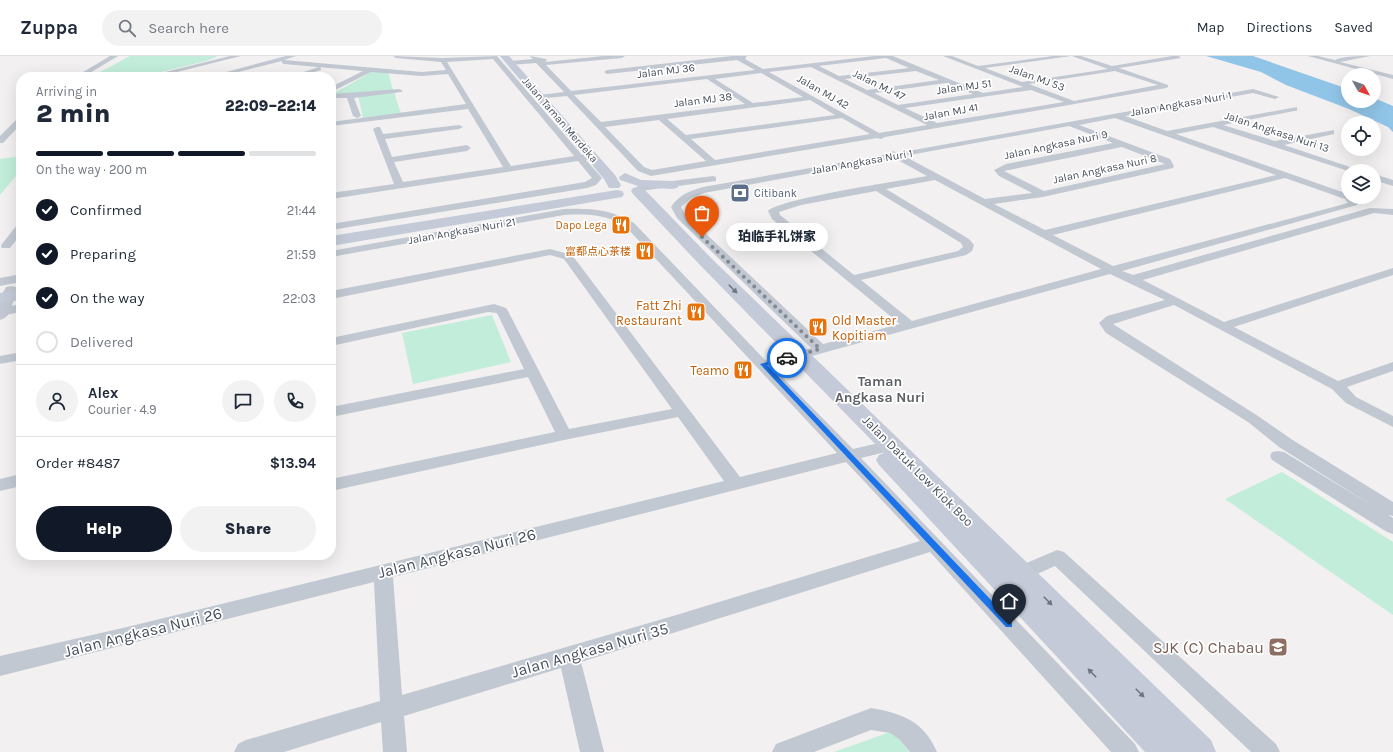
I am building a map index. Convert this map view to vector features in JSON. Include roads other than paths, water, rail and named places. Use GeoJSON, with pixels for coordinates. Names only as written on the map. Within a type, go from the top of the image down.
{"type":"FeatureCollection","features":[{"type":"Feature","properties":{"kind":"main road","name":"Jalan Taman Merdeka"},"geometry":{"type":"LineString","coordinates":[[512,59],[627,193]]}},
{"type":"Feature","properties":{"kind":"main road","name":"Jalan Taman Merdeka"},"geometry":{"type":"LineString","coordinates":[[545,96],[586,158],[627,193]]}},
{"type":"Feature","properties":{"kind":"main road"},"geometry":{"type":"LineString","coordinates":[[627,193],[631,181],[640,184],[676,184]]}},
{"type":"Feature","properties":{"kind":"main road"},"geometry":{"type":"LineString","coordinates":[[336,235],[581,196],[627,193],[653,203],[659,195],[676,184]]}},
{"type":"Feature","properties":{"kind":"main road","name":"Jalan Datuk Low Kiok Boo"},"geometry":{"type":"LineString","coordinates":[[627,193],[884,447],[1012,577],[1199,752]]}},
{"type":"Feature","properties":{"kind":"main road"},"geometry":{"type":"LineString","coordinates":[[336,240],[581,196]]}},
{"type":"Feature","properties":{"kind":"main road","name":"Jalan Datuk Low Kiok Boo"},"geometry":{"type":"LineString","coordinates":[[1012,577],[1168,752]]}},
{"type":"Feature","properties":{"kind":"street"},"geometry":{"type":"LineString","coordinates":[[87,72],[115,56]]}},
{"type":"Feature","properties":{"kind":"street"},"geometry":{"type":"LineString","coordinates":[[96,72],[124,56]]}},
{"type":"Feature","properties":{"kind":"street"},"geometry":{"type":"LineString","coordinates":[[169,72],[238,56]]}},
{"type":"Feature","properties":{"kind":"street"},"geometry":{"type":"LineString","coordinates":[[231,72],[295,56]]}},
{"type":"Feature","properties":{"kind":"street"},"geometry":{"type":"LineString","coordinates":[[336,226],[593,183],[597,178],[586,158],[547,121],[496,58],[487,56],[442,60],[396,56]]}},
{"type":"Feature","properties":{"kind":"street"},"geometry":{"type":"LineString","coordinates":[[537,60],[581,56]]}},
{"type":"Feature","properties":{"kind":"street"},"geometry":{"type":"LineString","coordinates":[[512,59],[592,59],[622,56]]}},
{"type":"Feature","properties":{"kind":"street"},"geometry":{"type":"LineString","coordinates":[[603,68],[752,56]]}},
{"type":"Feature","properties":{"kind":"street"},"geometry":{"type":"LineString","coordinates":[[838,56],[848,61]]}},
{"type":"Feature","properties":{"kind":"street"},"geometry":{"type":"LineString","coordinates":[[886,56],[983,95]]}},
{"type":"Feature","properties":{"kind":"street","name":"Jalan MJ 36"},"geometry":{"type":"LineString","coordinates":[[545,96],[890,56]]}},
{"type":"Feature","properties":{"kind":"street","name":"Jalan MJ 53"},"geometry":{"type":"LineString","coordinates":[[946,56],[1086,107]]}},
{"type":"Feature","properties":{"kind":"street"},"geometry":{"type":"LineString","coordinates":[[1015,56],[1029,61]]}},
{"type":"Feature","properties":{"kind":"street"},"geometry":{"type":"LineString","coordinates":[[978,67],[1068,56]]}},
{"type":"Feature","properties":{"kind":"street","name":"Jalan MJ 41"},"geometry":{"type":"LineString","coordinates":[[598,125],[641,169],[646,172],[655,173],[1074,103],[1166,85],[1075,56]]}},
{"type":"Feature","properties":{"kind":"street"},"geometry":{"type":"LineString","coordinates":[[1022,84],[1178,58],[1175,56]]}},
{"type":"Feature","properties":{"kind":"street"},"geometry":{"type":"LineString","coordinates":[[1311,56],[1392,76]]}},
{"type":"Feature","properties":{"kind":"street"},"geometry":{"type":"LineString","coordinates":[[1330,61],[1367,56]]}},
{"type":"Feature","properties":{"kind":"street"},"geometry":{"type":"LineString","coordinates":[[245,72],[306,57]]}},
{"type":"Feature","properties":{"kind":"street","name":"Jalan MJ 42"},"geometry":{"type":"LineString","coordinates":[[736,57],[878,136],[897,156],[1111,270],[1176,301],[1337,386],[1351,400],[1393,422]]}},
{"type":"Feature","properties":{"kind":"street"},"geometry":{"type":"LineString","coordinates":[[592,59],[624,87]]}},
{"type":"Feature","properties":{"kind":"street"},"geometry":{"type":"LineString","coordinates":[[442,60],[508,168]]}},
{"type":"Feature","properties":{"kind":"street"},"geometry":{"type":"LineString","coordinates":[[537,60],[598,125]]}},
{"type":"Feature","properties":{"kind":"street"},"geometry":{"type":"LineString","coordinates":[[284,62],[369,70],[394,81],[406,107]]}},
{"type":"Feature","properties":{"kind":"street","name":"Jalan MJ 47"},"geometry":{"type":"LineString","coordinates":[[811,65],[936,126]]}},
{"type":"Feature","properties":{"kind":"street"},"geometry":{"type":"LineString","coordinates":[[310,72],[328,67]]}},
{"type":"Feature","properties":{"kind":"street"},"geometry":{"type":"LineString","coordinates":[[838,78],[916,69]]}},
{"type":"Feature","properties":{"kind":"street"},"geometry":{"type":"LineString","coordinates":[[336,87],[369,70]]}},
{"type":"Feature","properties":{"kind":"street"},"geometry":{"type":"LineString","coordinates":[[336,96],[350,96],[394,81],[422,74],[448,72]]}},
{"type":"Feature","properties":{"kind":"street"},"geometry":{"type":"LineString","coordinates":[[708,77],[753,106]]}},
{"type":"Feature","properties":{"kind":"street"},"geometry":{"type":"LineString","coordinates":[[867,92],[947,81]]}},
{"type":"Feature","properties":{"kind":"street","name":"Jalan MJ 51"},"geometry":{"type":"LineString","coordinates":[[898,107],[1033,88]]}},
{"type":"Feature","properties":{"kind":"street","name":"Jalan Angkasa Nuri 1"},"geometry":{"type":"LineString","coordinates":[[820,349],[677,211],[676,206],[685,197],[703,190],[1253,91],[1274,97]]}},
{"type":"Feature","properties":{"kind":"street"},"geometry":{"type":"LineString","coordinates":[[350,96],[357,116]]}},
{"type":"Feature","properties":{"kind":"street","name":"Jalan MJ 38"},"geometry":{"type":"LineString","coordinates":[[598,125],[811,98]]}},
{"type":"Feature","properties":{"kind":"street"},"geometry":{"type":"LineString","coordinates":[[336,123],[373,118],[406,107],[471,106]]}},
{"type":"Feature","properties":{"kind":"street"},"geometry":{"type":"LineString","coordinates":[[1166,133],[1294,109]]}},
{"type":"Feature","properties":{"kind":"street"},"geometry":{"type":"LineString","coordinates":[[627,193],[708,180],[887,146],[1098,112],[1116,116],[1341,195]]}},
{"type":"Feature","properties":{"kind":"street"},"geometry":{"type":"LineString","coordinates":[[684,138],[842,116]]}},
{"type":"Feature","properties":{"kind":"street"},"geometry":{"type":"LineString","coordinates":[[661,117],[713,163]]}},
{"type":"Feature","properties":{"kind":"street"},"geometry":{"type":"LineString","coordinates":[[373,118],[399,185]]}},
{"type":"Feature","properties":{"kind":"street","name":"Jalan Angkasa Nuri 8"},"geometry":{"type":"LineString","coordinates":[[983,202],[1043,194],[1170,166],[1167,161],[1070,124]]}},
{"type":"Feature","properties":{"kind":"street","name":"Jalan Angkasa Nuri 13"},"geometry":{"type":"LineString","coordinates":[[1214,124],[1341,166]]}},
{"type":"Feature","properties":{"kind":"street"},"geometry":{"type":"LineString","coordinates":[[381,137],[459,127]]}},
{"type":"Feature","properties":{"kind":"street"},"geometry":{"type":"LineString","coordinates":[[0,141],[16,129]]}},
{"type":"Feature","properties":{"kind":"street"},"geometry":{"type":"LineString","coordinates":[[0,152],[16,131]]}},
{"type":"Feature","properties":{"kind":"street"},"geometry":{"type":"LineString","coordinates":[[1275,144],[1331,132]]}},
{"type":"Feature","properties":{"kind":"street","name":"Jalan Angkasa Nuri 9"},"geometry":{"type":"LineString","coordinates":[[1043,194],[1002,174],[998,170],[1122,144]]}},
{"type":"Feature","properties":{"kind":"street"},"geometry":{"type":"LineString","coordinates":[[390,160],[467,148]]}},
{"type":"Feature","properties":{"kind":"street"},"geometry":{"type":"LineString","coordinates":[[336,195],[508,168],[586,158]]}},
{"type":"Feature","properties":{"kind":"street"},"geometry":{"type":"LineString","coordinates":[[694,166],[708,180]]}},
{"type":"Feature","properties":{"kind":"street"},"geometry":{"type":"LineString","coordinates":[[1043,234],[1286,175]]}},
{"type":"Feature","properties":{"kind":"street"},"geometry":{"type":"LineString","coordinates":[[909,325],[776,217],[773,211],[783,206],[937,177]]}},
{"type":"Feature","properties":{"kind":"street"},"geometry":{"type":"LineString","coordinates":[[1381,179],[1393,183]]}},
{"type":"Feature","properties":{"kind":"street"},"geometry":{"type":"LineString","coordinates":[[851,279],[962,253],[968,249],[969,245],[965,241],[878,188]]}},
{"type":"Feature","properties":{"kind":"street"},"geometry":{"type":"LineString","coordinates":[[763,364],[1352,204]]}},
{"type":"Feature","properties":{"kind":"street"},"geometry":{"type":"LineString","coordinates":[[1132,279],[1374,210],[1393,212]]}},
{"type":"Feature","properties":{"kind":"street","name":"Jalan Angkasa Nuri 21"},"geometry":{"type":"LineString","coordinates":[[336,253],[564,212],[593,211],[615,216],[630,225],[669,268],[849,455]]}},
{"type":"Feature","properties":{"kind":"street"},"geometry":{"type":"LineString","coordinates":[[3,246],[16,232]]}},
{"type":"Feature","properties":{"kind":"street"},"geometry":{"type":"LineString","coordinates":[[3,246],[16,245]]}},
{"type":"Feature","properties":{"kind":"street"},"geometry":{"type":"LineString","coordinates":[[336,294],[550,252],[568,257],[735,483]]}},
{"type":"Feature","properties":{"kind":"street"},"geometry":{"type":"LineString","coordinates":[[1224,326],[1311,296],[1393,271]]}},
{"type":"Feature","properties":{"kind":"street"},"geometry":{"type":"LineString","coordinates":[[1176,301],[1112,319],[1105,323],[1111,330],[1253,419],[1285,443],[1393,510]]}},
{"type":"Feature","properties":{"kind":"street"},"geometry":{"type":"LineString","coordinates":[[336,341],[494,308],[502,311],[564,435]]}},
{"type":"Feature","properties":{"kind":"street"},"geometry":{"type":"LineString","coordinates":[[0,360],[16,357]]}},
{"type":"Feature","properties":{"kind":"street"},"geometry":{"type":"LineString","coordinates":[[1337,386],[1393,366]]}},
{"type":"Feature","properties":{"kind":"street"},"geometry":{"type":"LineString","coordinates":[[336,411],[532,372]]}},
{"type":"Feature","properties":{"kind":"street"},"geometry":{"type":"LineString","coordinates":[[336,484],[564,435],[682,412]]}},
{"type":"Feature","properties":{"kind":"street","name":"Jalan Angkasa Nuri 26"},"geometry":{"type":"LineString","coordinates":[[0,666],[127,636],[884,447]]}},
{"type":"Feature","properties":{"kind":"street"},"geometry":{"type":"LineString","coordinates":[[849,455],[934,544],[1127,752]]}},
{"type":"Feature","properties":{"kind":"street"},"geometry":{"type":"LineString","coordinates":[[1278,456],[1393,527]]}},
{"type":"Feature","properties":{"kind":"street"},"geometry":{"type":"LineString","coordinates":[[0,485],[16,481]]}},
{"type":"Feature","properties":{"kind":"street","name":"Jalan Angkasa Nuri 35"},"geometry":{"type":"LineString","coordinates":[[246,752],[673,625],[934,544]]}},
{"type":"Feature","properties":{"kind":"street"},"geometry":{"type":"LineString","coordinates":[[1012,577],[1057,557],[1268,752]]}},
{"type":"Feature","properties":{"kind":"street"},"geometry":{"type":"LineString","coordinates":[[383,571],[394,752]]}},
{"type":"Feature","properties":{"kind":"street"},"geometry":{"type":"LineString","coordinates":[[569,656],[592,752]]}},
{"type":"Feature","properties":{"kind":"street"},"geometry":{"type":"LineString","coordinates":[[784,752],[871,719],[895,723],[907,731],[925,752]]}},
{"type":"Feature","properties":{"kind":"water"},"geometry":{"type":"Polygon","coordinates":[[[1206,56],[1253,56],[1341,87],[1341,106],[1286,85],[1261,72],[1206,56]]]}},
{"type":"Feature","properties":{"kind":"water"},"geometry":{"type":"Polygon","coordinates":[[[1381,101],[1393,106],[1393,132],[1388,127],[1381,124],[1381,116],[1364,116],[1346,108],[1381,108],[1381,101]]]}},
{"type":"Feature","properties":{"kind":"place","name":"Citibank"},"geometry":{"type":"Point","coordinates":[740,193]}},
{"type":"Feature","properties":{"kind":"place","name":"Dapo Lega"},"geometry":{"type":"Point","coordinates":[621,225]}},
{"type":"Feature","properties":{"kind":"place","name":"珀临手礼饼家"},"geometry":{"type":"Point","coordinates":[702,237]}},
{"type":"Feature","properties":{"kind":"place","name":"富都点心茶楼"},"geometry":{"type":"Point","coordinates":[645,251]}},
{"type":"Feature","properties":{"kind":"place","name":"Fatt Zhi Restaurant"},"geometry":{"type":"Point","coordinates":[696,312]}},
{"type":"Feature","properties":{"kind":"place","name":"Old Master Kopitiam"},"geometry":{"type":"Point","coordinates":[818,327]}},
{"type":"Feature","properties":{"kind":"place","name":"Teamo"},"geometry":{"type":"Point","coordinates":[743,370]}},
{"type":"Feature","properties":{"kind":"place","name":"SJK (C) Chabau"},"geometry":{"type":"Point","coordinates":[1278,647]}},
{"type":"Feature","properties":{"kind":"district","name":"Taman Angkasa Nuri"},"geometry":{"type":"Point","coordinates":[880,390]}}]}
